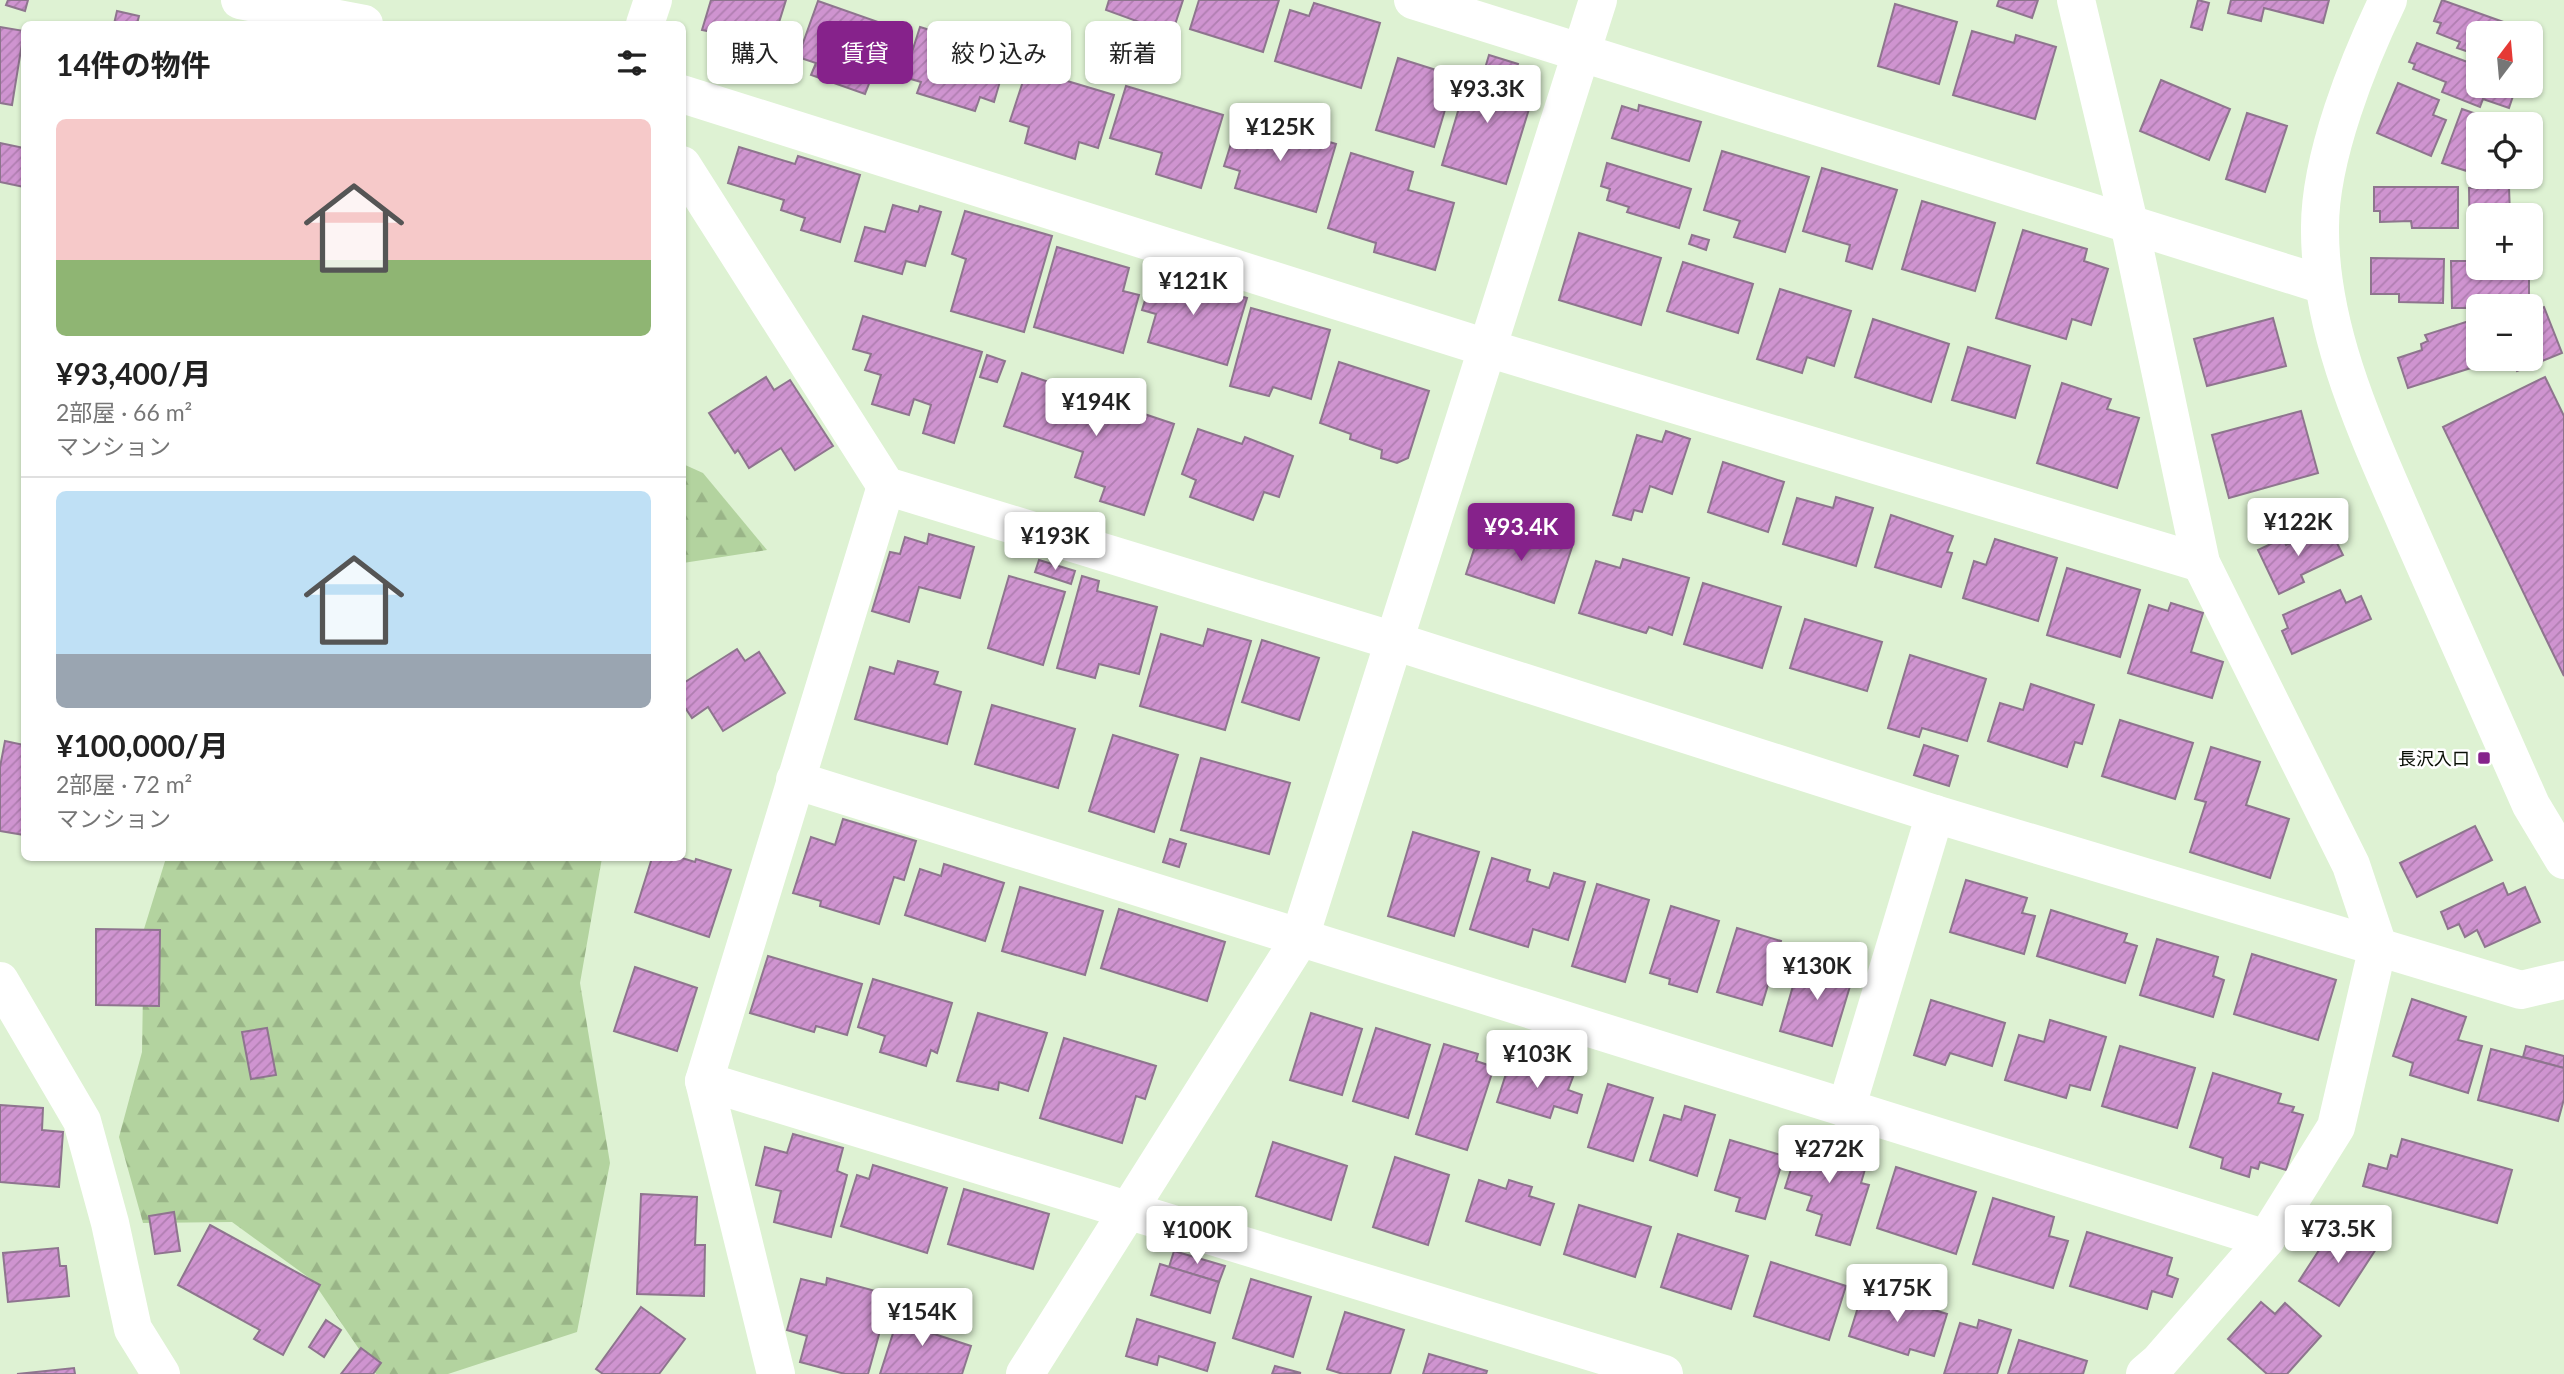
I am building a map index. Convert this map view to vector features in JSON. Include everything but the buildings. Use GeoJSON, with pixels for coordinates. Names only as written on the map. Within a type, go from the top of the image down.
{"type":"FeatureCollection","features":[{"type":"Feature","properties":{"kind":"street"},"geometry":{"type":"LineString","coordinates":[[240,0],[348,21]]}},
{"type":"Feature","properties":{"kind":"street"},"geometry":{"type":"LineString","coordinates":[[646,21],[653,0]]}},
{"type":"Feature","properties":{"kind":"street"},"geometry":{"type":"LineString","coordinates":[[1413,0],[2324,285]]}},
{"type":"Feature","properties":{"kind":"street"},"geometry":{"type":"LineString","coordinates":[[1024,1374],[1299,940],[1598,0]]}},
{"type":"Feature","properties":{"kind":"street"},"geometry":{"type":"LineString","coordinates":[[2076,0],[2129,223],[2201,563],[2351,865],[2378,946],[2336,1127],[2266,1239],[2159,1362],[2145,1374]]}},
{"type":"Feature","properties":{"kind":"street"},"geometry":{"type":"LineString","coordinates":[[2388,0],[2351,86],[2330,157],[2320,225],[2324,285],[2339,349],[2370,438],[2531,805],[2564,860]]}},
{"type":"Feature","properties":{"kind":"street"},"geometry":{"type":"LineString","coordinates":[[686,95],[1487,348],[2201,563]]}},
{"type":"Feature","properties":{"kind":"street"},"geometry":{"type":"LineString","coordinates":[[686,171],[886,486],[1394,641],[1935,814],[2521,990],[2564,979]]}},
{"type":"Feature","properties":{"kind":"street"},"geometry":{"type":"LineString","coordinates":[[776,1374],[704,1081],[886,486]]}},
{"type":"Feature","properties":{"kind":"street"},"geometry":{"type":"LineString","coordinates":[[795,780],[1299,940],[2266,1239]]}},
{"type":"Feature","properties":{"kind":"street"},"geometry":{"type":"LineString","coordinates":[[1846,1109],[1935,814]]}},
{"type":"Feature","properties":{"kind":"street"},"geometry":{"type":"LineString","coordinates":[[0,981],[82,1121],[110,1223],[133,1329],[161,1374]]}},
{"type":"Feature","properties":{"kind":"street"},"geometry":{"type":"LineString","coordinates":[[704,1081],[1664,1374]]}},
{"type":"Feature","properties":{"kind":"green space"},"geometry":{"type":"Polygon","coordinates":[[[686,465],[703,473],[767,550],[686,563],[686,465]]]}},
{"type":"Feature","properties":{"kind":"green space"},"geometry":{"type":"Polygon","coordinates":[[[165,861],[601,861],[580,983],[610,1163],[577,1332],[448,1374],[376,1374],[312,1280],[232,1222],[143,1223],[119,1137],[142,1052],[144,929],[165,861]]]}},
{"type":"Feature","properties":{"kind":"place","name":"長沢入口"},"geometry":{"type":"Point","coordinates":[2484,758]}}]}
